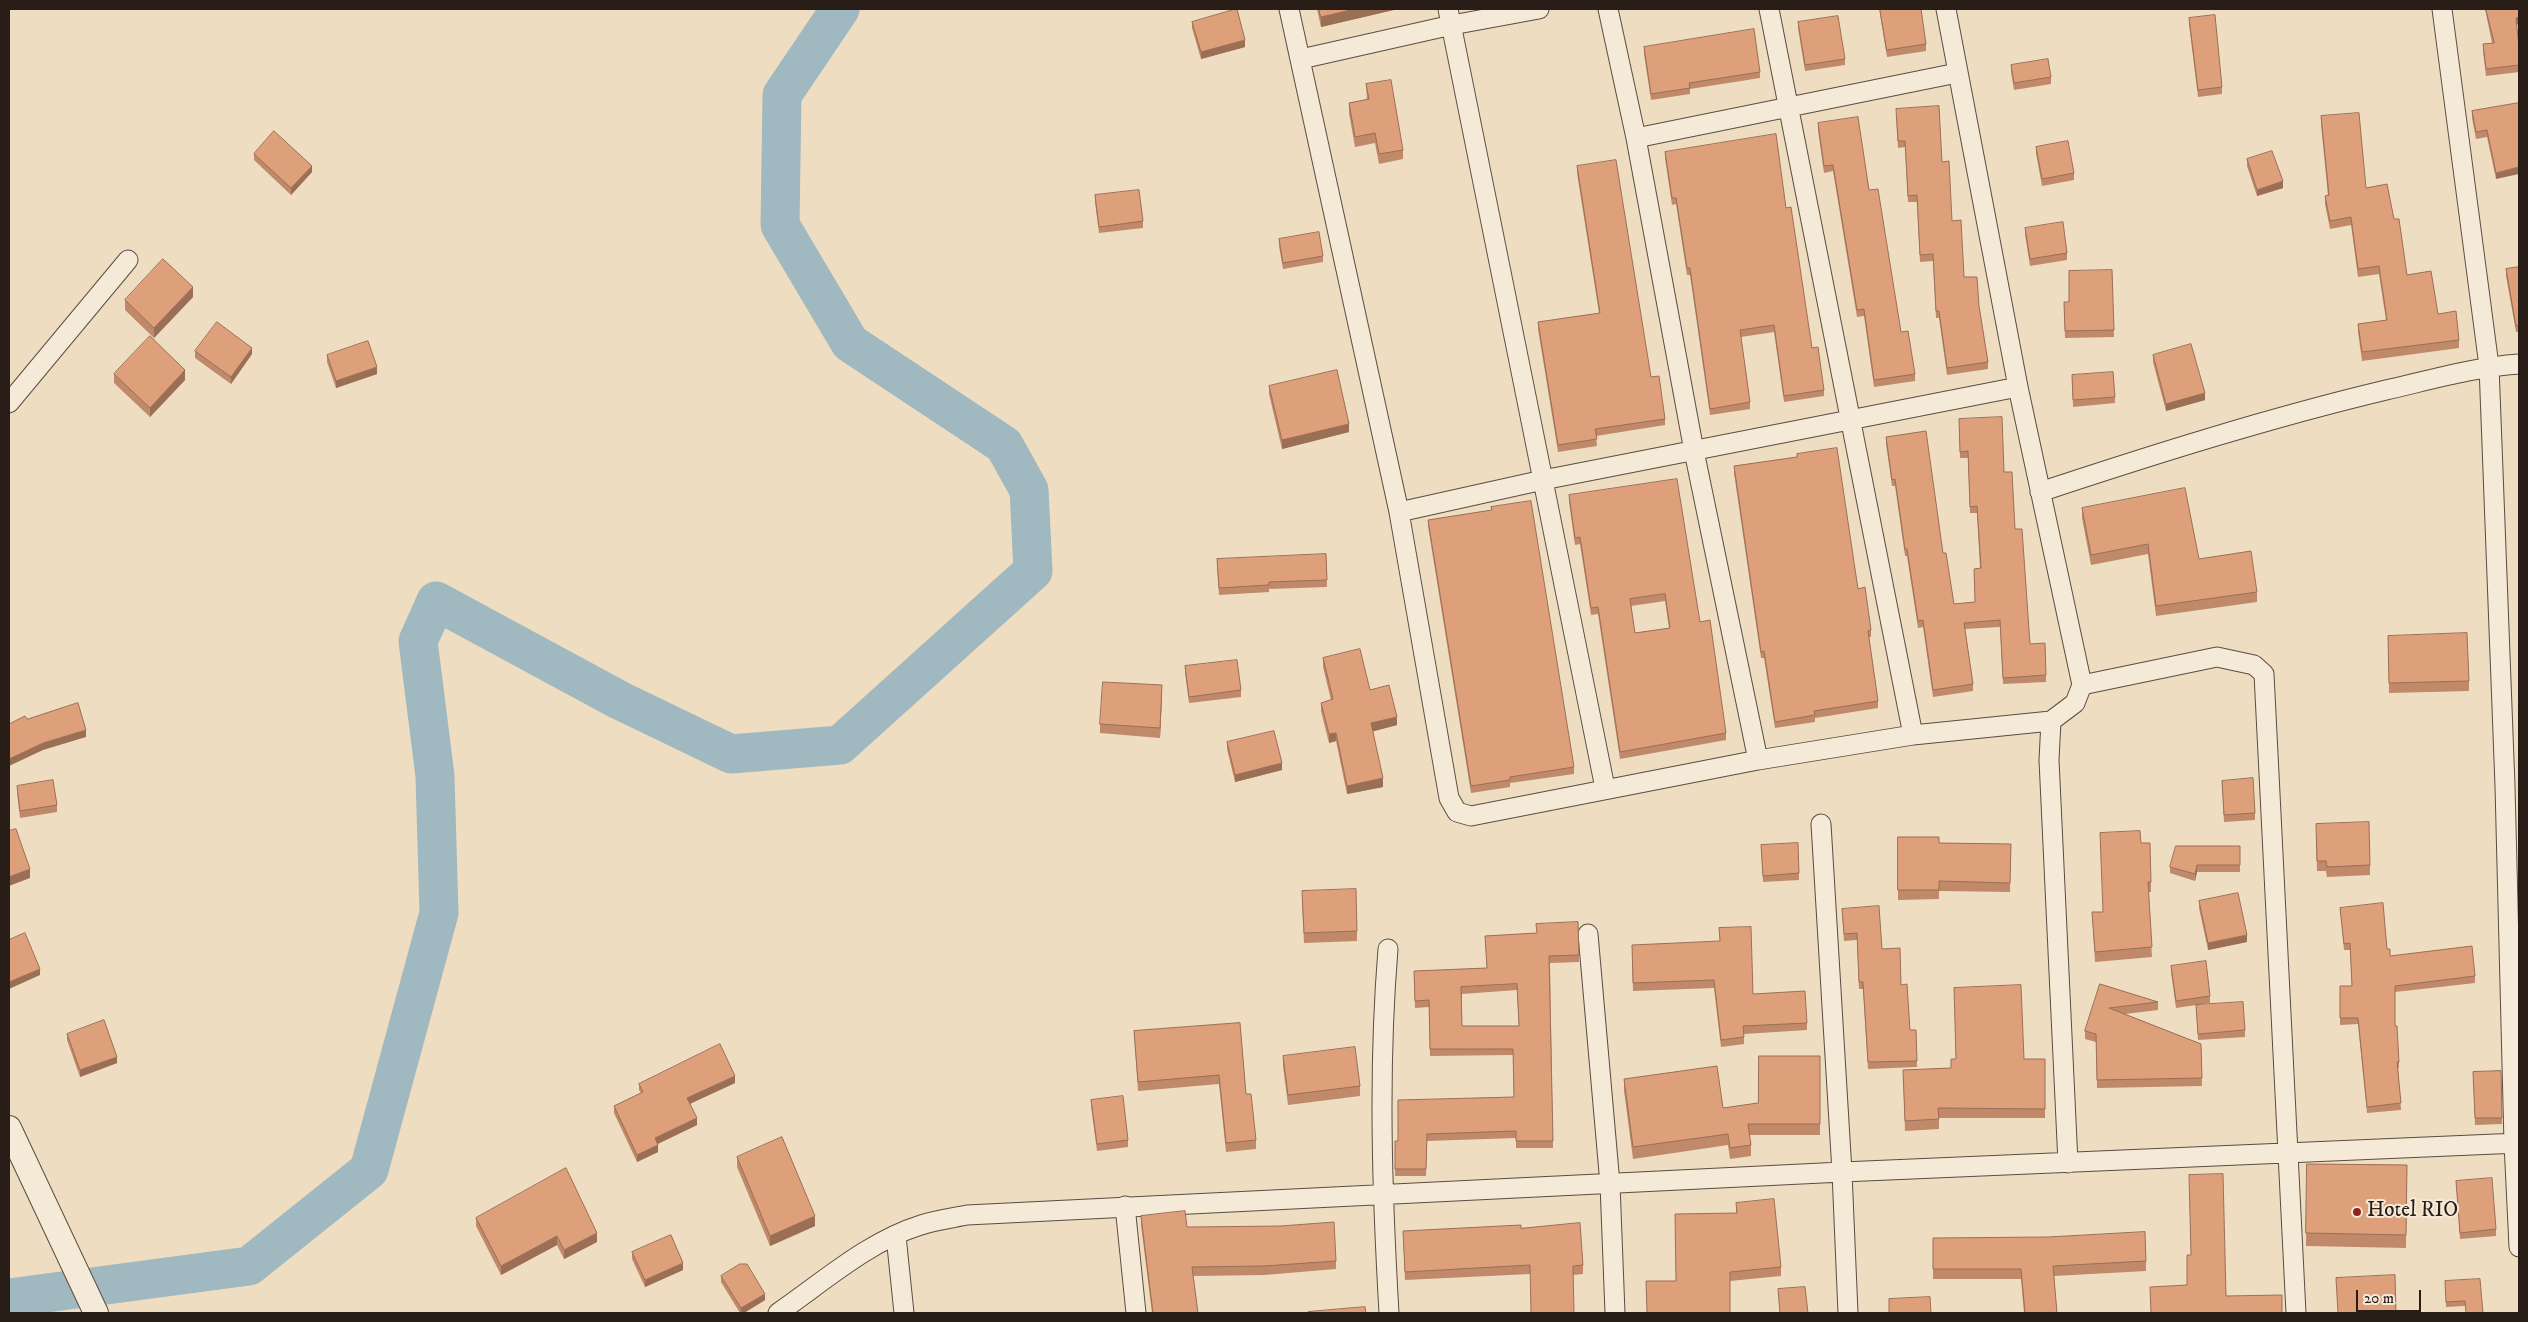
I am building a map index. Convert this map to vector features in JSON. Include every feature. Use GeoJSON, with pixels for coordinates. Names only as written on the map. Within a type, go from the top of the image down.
{"type":"FeatureCollection","features":[{"type":"Feature","properties":{"kind":"street"},"geometry":{"type":"LineString","coordinates":[[1289,9],[1399,512],[1452,806],[1463,815],[1471,816],[1605,788],[1758,760],[1913,735],[2051,721],[2066,712],[2075,703],[2082,685],[2018,387],[1946,9]]}},
{"type":"Feature","properties":{"kind":"street"},"geometry":{"type":"LineString","coordinates":[[1301,59],[1450,17],[1539,9]]}},
{"type":"Feature","properties":{"kind":"street"},"geometry":{"type":"LineString","coordinates":[[1608,9],[1636,138],[1694,451],[1758,760]]}},
{"type":"Feature","properties":{"kind":"street"},"geometry":{"type":"LineString","coordinates":[[1769,9],[1849,421],[1913,735]]}},
{"type":"Feature","properties":{"kind":"street"},"geometry":{"type":"LineString","coordinates":[[2442,9],[2489,366],[2505,786],[2519,1247]]}},
{"type":"Feature","properties":{"kind":"street"},"geometry":{"type":"LineString","coordinates":[[1450,17],[1605,788]]}},
{"type":"Feature","properties":{"kind":"street"},"geometry":{"type":"LineString","coordinates":[[1636,138],[1957,74]]}},
{"type":"Feature","properties":{"kind":"street"},"geometry":{"type":"LineString","coordinates":[[9,404],[128,260]]}},
{"type":"Feature","properties":{"kind":"street"},"geometry":{"type":"LineString","coordinates":[[2040,492],[2190,443],[2330,403],[2489,366],[2519,364]]}},
{"type":"Feature","properties":{"kind":"street"},"geometry":{"type":"LineString","coordinates":[[1399,512],[1543,480],[2018,387]]}},
{"type":"Feature","properties":{"kind":"street"},"geometry":{"type":"LineString","coordinates":[[2082,685],[2217,657],[2254,665],[2264,674],[2296,1313]]}},
{"type":"Feature","properties":{"kind":"street"},"geometry":{"type":"LineString","coordinates":[[2051,721],[2049,760],[2068,1163]]}},
{"type":"Feature","properties":{"kind":"street"},"geometry":{"type":"LineString","coordinates":[[1820,824],[1842,1172],[1848,1313]]}},
{"type":"Feature","properties":{"kind":"street"},"geometry":{"type":"LineString","coordinates":[[1588,934],[1610,1184],[1615,1313]]}},
{"type":"Feature","properties":{"kind":"street"},"geometry":{"type":"LineString","coordinates":[[1388,949],[1381,1064],[1382,1196],[1389,1313]]}},
{"type":"Feature","properties":{"kind":"street"},"geometry":{"type":"LineString","coordinates":[[9,1128],[96,1313]]}},
{"type":"Feature","properties":{"kind":"street"},"geometry":{"type":"LineString","coordinates":[[778,1313],[849,1263],[896,1236],[922,1225],[966,1215],[1842,1172],[2517,1143]]}},
{"type":"Feature","properties":{"kind":"street"},"geometry":{"type":"LineString","coordinates":[[1125,1206],[1136,1313]]}},
{"type":"Feature","properties":{"kind":"street"},"geometry":{"type":"LineString","coordinates":[[896,1236],[904,1313]]}},
{"type":"Feature","properties":{"kind":"building"},"geometry":{"type":"Polygon","coordinates":[[[1237,9],[1245,40],[1201,52],[1192,22],[1237,9]]]}},
{"type":"Feature","properties":{"kind":"building"},"geometry":{"type":"Polygon","coordinates":[[[1319,9],[1355,9],[1321,17],[1319,9]]]}},
{"type":"Feature","properties":{"kind":"building"},"geometry":{"type":"Polygon","coordinates":[[[1880,9],[1921,9],[1926,44],[1887,50],[1880,9]]]}},
{"type":"Feature","properties":{"kind":"building"},"geometry":{"type":"Polygon","coordinates":[[[2486,9],[2519,9],[2519,17],[2516,18],[2519,65],[2486,69],[2483,44],[2494,43],[2486,9]]]}},
{"type":"Feature","properties":{"kind":"building"},"geometry":{"type":"Polygon","coordinates":[[[2215,15],[2222,87],[2198,90],[2189,18],[2215,15]]]}},
{"type":"Feature","properties":{"kind":"building"},"geometry":{"type":"Polygon","coordinates":[[[1838,16],[1845,59],[1805,65],[1798,22],[1838,16]]]}},
{"type":"Feature","properties":{"kind":"building"},"geometry":{"type":"Polygon","coordinates":[[[1754,29],[1760,72],[1689,83],[1690,88],[1651,94],[1644,47],[1754,29]]]}},
{"type":"Feature","properties":{"kind":"building"},"geometry":{"type":"Polygon","coordinates":[[[2048,59],[2051,77],[2014,83],[2011,65],[2048,59]]]}},
{"type":"Feature","properties":{"kind":"building"},"geometry":{"type":"Polygon","coordinates":[[[1391,80],[1403,150],[1379,154],[1375,133],[1355,137],[1349,103],[1369,99],[1366,84],[1391,80]]]}},
{"type":"Feature","properties":{"kind":"building"},"geometry":{"type":"Polygon","coordinates":[[[2519,103],[2519,167],[2496,173],[2487,130],[2476,132],[2472,111],[2519,103]]]}},
{"type":"Feature","properties":{"kind":"building"},"geometry":{"type":"Polygon","coordinates":[[[1939,106],[1942,162],[1949,161],[1952,221],[1961,220],[1964,277],[1977,277],[1979,306],[1988,362],[1947,368],[1939,311],[1936,311],[1933,254],[1920,255],[1917,195],[1908,196],[1905,141],[1898,141],[1896,109],[1939,106]]]}},
{"type":"Feature","properties":{"kind":"building"},"geometry":{"type":"Polygon","coordinates":[[[2359,113],[2366,188],[2387,184],[2394,219],[2399,219],[2407,275],[2431,271],[2438,314],[2456,311],[2459,340],[2362,352],[2358,324],[2387,320],[2379,266],[2358,269],[2351,217],[2330,221],[2325,196],[2329,195],[2321,116],[2359,113]]]}},
{"type":"Feature","properties":{"kind":"building"},"geometry":{"type":"Polygon","coordinates":[[[1858,117],[1869,190],[1878,189],[1901,332],[1908,331],[1915,374],[1874,380],[1864,309],[1857,310],[1833,165],[1824,166],[1818,123],[1858,117]]]}},
{"type":"Feature","properties":{"kind":"building"},"geometry":{"type":"Polygon","coordinates":[[[274,131],[312,166],[291,188],[254,154],[274,131]]]}},
{"type":"Feature","properties":{"kind":"building"},"geometry":{"type":"Polygon","coordinates":[[[1776,134],[1786,208],[1791,207],[1812,348],[1818,347],[1824,390],[1784,396],[1774,325],[1740,330],[1750,402],[1710,409],[1690,268],[1687,268],[1676,198],[1672,198],[1665,152],[1776,134]]]}},
{"type":"Feature","properties":{"kind":"building"},"geometry":{"type":"Polygon","coordinates":[[[2068,141],[2074,173],[2042,179],[2036,147],[2068,141]]]}},
{"type":"Feature","properties":{"kind":"building"},"geometry":{"type":"Polygon","coordinates":[[[2272,151],[2283,181],[2257,190],[2247,159],[2272,151]]]}},
{"type":"Feature","properties":{"kind":"building"},"geometry":{"type":"Polygon","coordinates":[[[1616,160],[1651,377],[1659,376],[1665,419],[1595,429],[1597,439],[1558,445],[1538,322],[1600,313],[1577,166],[1616,160]]]}},
{"type":"Feature","properties":{"kind":"building"},"geometry":{"type":"Polygon","coordinates":[[[1139,190],[1143,221],[1099,227],[1095,195],[1139,190]]]}},
{"type":"Feature","properties":{"kind":"building"},"geometry":{"type":"Polygon","coordinates":[[[2063,222],[2067,253],[2030,259],[2025,228],[2063,222]]]}},
{"type":"Feature","properties":{"kind":"building"},"geometry":{"type":"Polygon","coordinates":[[[1319,232],[1323,256],[1283,263],[1279,239],[1319,232]]]}},
{"type":"Feature","properties":{"kind":"building"},"geometry":{"type":"Polygon","coordinates":[[[163,259],[193,287],[154,328],[125,300],[163,259]]]}},
{"type":"Feature","properties":{"kind":"building"},"geometry":{"type":"Polygon","coordinates":[[[2519,267],[2519,325],[2516,326],[2506,269],[2519,267]]]}},
{"type":"Feature","properties":{"kind":"building"},"geometry":{"type":"Polygon","coordinates":[[[2112,270],[2114,330],[2065,331],[2064,302],[2069,302],[2069,271],[2112,270]]]}},
{"type":"Feature","properties":{"kind":"building"},"geometry":{"type":"Polygon","coordinates":[[[217,322],[252,348],[231,377],[195,351],[217,322]]]}},
{"type":"Feature","properties":{"kind":"building"},"geometry":{"type":"Polygon","coordinates":[[[150,336],[185,370],[150,408],[114,374],[150,336]]]}},
{"type":"Feature","properties":{"kind":"building"},"geometry":{"type":"Polygon","coordinates":[[[368,341],[377,367],[336,381],[327,355],[368,341]]]}},
{"type":"Feature","properties":{"kind":"building"},"geometry":{"type":"Polygon","coordinates":[[[2191,344],[2205,393],[2166,404],[2153,355],[2191,344]]]}},
{"type":"Feature","properties":{"kind":"building"},"geometry":{"type":"Polygon","coordinates":[[[1337,370],[1349,424],[1282,440],[1269,386],[1337,370]]]}},
{"type":"Feature","properties":{"kind":"building"},"geometry":{"type":"Polygon","coordinates":[[[2113,372],[2115,397],[2073,400],[2072,375],[2113,372]]]}},
{"type":"Feature","properties":{"kind":"building"},"geometry":{"type":"Polygon","coordinates":[[[2002,417],[2004,472],[2012,472],[2015,529],[2022,529],[2030,644],[2045,643],[2046,675],[2003,678],[2000,620],[1964,623],[1973,684],[1933,690],[1923,620],[1918,621],[1895,479],[1892,480],[1886,437],[1926,431],[1943,553],[1946,553],[1954,604],[1975,602],[1974,569],[1981,568],[1977,506],[1970,507],[1968,451],[1960,452],[1959,419],[2002,417]]]}},
{"type":"Feature","properties":{"kind":"building"},"geometry":{"type":"Polygon","coordinates":[[[1837,448],[1858,589],[1865,587],[1871,630],[1868,631],[1878,701],[1814,711],[1815,715],[1775,722],[1764,651],[1761,652],[1734,466],[1797,457],[1797,454],[1837,448]]]}},
{"type":"Feature","properties":{"kind":"building"},"geometry":{"type":"Polygon","coordinates":[[[1677,479],[1700,622],[1710,620],[1726,733],[1620,752],[1598,607],[1591,608],[1580,537],[1575,538],[1569,495],[1677,479]],[[1665,594],[1630,599],[1635,633],[1670,628],[1665,594]]]}},
{"type":"Feature","properties":{"kind":"building"},"geometry":{"type":"Polygon","coordinates":[[[2185,488],[2199,559],[2251,551],[2257,592],[2156,606],[2148,544],[2091,555],[2082,508],[2185,488]]]}},
{"type":"Feature","properties":{"kind":"building"},"geometry":{"type":"Polygon","coordinates":[[[1531,501],[1574,767],[1510,777],[1510,780],[1471,786],[1428,520],[1492,510],[1491,507],[1531,501]]]}},
{"type":"Feature","properties":{"kind":"building"},"geometry":{"type":"Polygon","coordinates":[[[1326,554],[1327,580],[1269,582],[1269,585],[1219,588],[1217,559],[1326,554]]]}},
{"type":"Feature","properties":{"kind":"building"},"geometry":{"type":"Polygon","coordinates":[[[2467,633],[2469,681],[2389,683],[2388,636],[2467,633]]]}},
{"type":"Feature","properties":{"kind":"building"},"geometry":{"type":"Polygon","coordinates":[[[1360,649],[1370,690],[1389,685],[1397,717],[1371,723],[1383,778],[1347,786],[1336,733],[1329,734],[1321,703],[1333,699],[1323,658],[1360,649]]]}},
{"type":"Feature","properties":{"kind":"building"},"geometry":{"type":"Polygon","coordinates":[[[1237,660],[1241,690],[1189,697],[1185,666],[1237,660]]]}},
{"type":"Feature","properties":{"kind":"building"},"geometry":{"type":"Polygon","coordinates":[[[1103,682],[1162,685],[1160,728],[1100,724],[1103,682]]]}},
{"type":"Feature","properties":{"kind":"building"},"geometry":{"type":"Polygon","coordinates":[[[78,703],[86,730],[43,743],[9,759],[9,724],[25,716],[27,719],[78,703]]]}},
{"type":"Feature","properties":{"kind":"building"},"geometry":{"type":"Polygon","coordinates":[[[1274,731],[1282,763],[1235,775],[1227,742],[1274,731]]]}},
{"type":"Feature","properties":{"kind":"building"},"geometry":{"type":"Polygon","coordinates":[[[2253,778],[2255,813],[2224,815],[2222,781],[2253,778]]]}},
{"type":"Feature","properties":{"kind":"building"},"geometry":{"type":"Polygon","coordinates":[[[53,780],[57,805],[20,811],[17,786],[53,780]]]}},
{"type":"Feature","properties":{"kind":"building"},"geometry":{"type":"Polygon","coordinates":[[[2369,822],[2370,865],[2327,867],[2326,861],[2317,861],[2316,824],[2369,822]]]}},
{"type":"Feature","properties":{"kind":"building"},"geometry":{"type":"Polygon","coordinates":[[[16,829],[30,869],[9,877],[9,831],[16,829]]]}},
{"type":"Feature","properties":{"kind":"building"},"geometry":{"type":"Polygon","coordinates":[[[2140,831],[2141,843],[2150,843],[2151,882],[2148,882],[2152,947],[2095,952],[2092,912],[2103,912],[2100,833],[2140,831]]]}},
{"type":"Feature","properties":{"kind":"building"},"geometry":{"type":"Polygon","coordinates":[[[1898,837],[1939,837],[1939,843],[2011,844],[2010,883],[1939,881],[1939,890],[1898,890],[1898,837]]]}},
{"type":"Feature","properties":{"kind":"building"},"geometry":{"type":"Polygon","coordinates":[[[1798,843],[1799,873],[1763,876],[1761,845],[1798,843]]]}},
{"type":"Feature","properties":{"kind":"building"},"geometry":{"type":"Polygon","coordinates":[[[2176,846],[2240,846],[2240,865],[2197,865],[2195,874],[2170,867],[2176,846]]]}},
{"type":"Feature","properties":{"kind":"building"},"geometry":{"type":"Polygon","coordinates":[[[1356,889],[1357,931],[1304,933],[1302,891],[1356,889]]]}},
{"type":"Feature","properties":{"kind":"building"},"geometry":{"type":"Polygon","coordinates":[[[2238,893],[2247,935],[2208,943],[2199,901],[2238,893]]]}},
{"type":"Feature","properties":{"kind":"building"},"geometry":{"type":"Polygon","coordinates":[[[2383,903],[2387,949],[2390,949],[2390,956],[2472,946],[2475,976],[2395,986],[2395,1026],[2397,1026],[2399,1062],[2397,1062],[2401,1103],[2367,1107],[2358,1018],[2340,1018],[2340,986],[2352,986],[2350,943],[2344,944],[2340,908],[2383,903]]]}},
{"type":"Feature","properties":{"kind":"building"},"geometry":{"type":"Polygon","coordinates":[[[1879,906],[1882,949],[1900,948],[1901,985],[1907,984],[1910,1030],[1916,1030],[1917,1061],[1868,1062],[1863,982],[1859,982],[1857,933],[1844,934],[1842,909],[1879,906]]]}},
{"type":"Feature","properties":{"kind":"building"},"geometry":{"type":"Polygon","coordinates":[[[1578,922],[1579,955],[1549,956],[1553,1141],[1516,1141],[1516,1131],[1427,1134],[1426,1169],[1395,1169],[1395,1141],[1398,1141],[1398,1100],[1514,1097],[1513,1049],[1430,1049],[1429,1000],[1415,1001],[1414,971],[1487,968],[1485,936],[1537,933],[1536,924],[1578,922]],[[1517,984],[1461,987],[1462,1026],[1519,1026],[1517,984]]]}},
{"type":"Feature","properties":{"kind":"building"},"geometry":{"type":"Polygon","coordinates":[[[1751,927],[1753,994],[1805,991],[1807,1023],[1743,1026],[1744,1037],[1721,1040],[1714,980],[1633,983],[1632,945],[1720,941],[1719,928],[1751,927]]]}},
{"type":"Feature","properties":{"kind":"building"},"geometry":{"type":"Polygon","coordinates":[[[25,933],[40,969],[9,982],[9,940],[25,933]]]}},
{"type":"Feature","properties":{"kind":"building"},"geometry":{"type":"Polygon","coordinates":[[[2206,961],[2210,996],[2176,1001],[2171,966],[2206,961]]]}},
{"type":"Feature","properties":{"kind":"building"},"geometry":{"type":"Polygon","coordinates":[[[2100,984],[2158,1002],[2109,1008],[2201,1044],[2202,1078],[2097,1080],[2096,1034],[2085,1031],[2100,984]]]}},
{"type":"Feature","properties":{"kind":"building"},"geometry":{"type":"Polygon","coordinates":[[[2021,985],[2024,1059],[2045,1059],[2045,1109],[1938,1108],[1939,1119],[1905,1121],[1903,1070],[1951,1068],[1951,1059],[1956,1059],[1954,988],[2021,985]]]}},
{"type":"Feature","properties":{"kind":"building"},"geometry":{"type":"Polygon","coordinates":[[[2243,1002],[2245,1030],[2198,1034],[2196,1005],[2243,1002]]]}},
{"type":"Feature","properties":{"kind":"building"},"geometry":{"type":"Polygon","coordinates":[[[104,1020],[117,1057],[80,1070],[67,1034],[104,1020]]]}},
{"type":"Feature","properties":{"kind":"building"},"geometry":{"type":"Polygon","coordinates":[[[1240,1023],[1246,1094],[1251,1094],[1256,1140],[1226,1143],[1219,1075],[1138,1082],[1134,1031],[1240,1023]]]}},
{"type":"Feature","properties":{"kind":"building"},"geometry":{"type":"Polygon","coordinates":[[[720,1044],[735,1076],[687,1098],[697,1118],[655,1138],[658,1145],[637,1155],[614,1106],[643,1092],[639,1084],[720,1044]]]}},
{"type":"Feature","properties":{"kind":"building"},"geometry":{"type":"Polygon","coordinates":[[[1355,1047],[1360,1086],[1288,1095],[1283,1056],[1355,1047]]]}},
{"type":"Feature","properties":{"kind":"building"},"geometry":{"type":"Polygon","coordinates":[[[1759,1056],[1820,1056],[1820,1124],[1748,1124],[1751,1145],[1730,1148],[1728,1134],[1633,1147],[1624,1079],[1717,1066],[1723,1108],[1758,1103],[1759,1056]]]}},
{"type":"Feature","properties":{"kind":"building"},"geometry":{"type":"Polygon","coordinates":[[[2501,1071],[2502,1118],[2475,1118],[2473,1072],[2501,1071]]]}},
{"type":"Feature","properties":{"kind":"building"},"geometry":{"type":"Polygon","coordinates":[[[1123,1096],[1128,1140],[1097,1144],[1091,1100],[1123,1096]]]}},
{"type":"Feature","properties":{"kind":"building"},"geometry":{"type":"Polygon","coordinates":[[[782,1137],[815,1216],[770,1236],[737,1157],[782,1137]]]}},
{"type":"Feature","properties":{"kind":"building","name":"Hotel RIO"},"geometry":{"type":"Polygon","coordinates":[[[2307,1164],[2407,1165],[2406,1235],[2306,1233],[2307,1164]]]}},
{"type":"Feature","properties":{"kind":"building"},"geometry":{"type":"Polygon","coordinates":[[[566,1168],[597,1233],[564,1250],[557,1236],[501,1266],[476,1218],[566,1168]]]}},
{"type":"Feature","properties":{"kind":"building"},"geometry":{"type":"Polygon","coordinates":[[[2223,1174],[2226,1296],[2282,1295],[2282,1313],[2151,1313],[2150,1287],[2187,1285],[2187,1255],[2191,1255],[2189,1175],[2223,1174]]]}},
{"type":"Feature","properties":{"kind":"building"},"geometry":{"type":"Polygon","coordinates":[[[2492,1178],[2496,1229],[2460,1233],[2456,1181],[2492,1178]]]}},
{"type":"Feature","properties":{"kind":"building"},"geometry":{"type":"Polygon","coordinates":[[[1774,1199],[1781,1267],[1730,1272],[1730,1313],[1647,1313],[1646,1281],[1676,1281],[1675,1214],[1737,1213],[1736,1203],[1774,1199]]]}},
{"type":"Feature","properties":{"kind":"building"},"geometry":{"type":"Polygon","coordinates":[[[1185,1211],[1187,1227],[1281,1226],[1334,1222],[1336,1261],[1264,1266],[1192,1267],[1198,1313],[1153,1313],[1141,1216],[1185,1211]]]}},
{"type":"Feature","properties":{"kind":"building"},"geometry":{"type":"Polygon","coordinates":[[[1580,1223],[1583,1265],[1573,1266],[1574,1313],[1531,1313],[1530,1265],[1405,1272],[1403,1231],[1521,1225],[1521,1228],[1580,1223]]]}},
{"type":"Feature","properties":{"kind":"building"},"geometry":{"type":"Polygon","coordinates":[[[2145,1232],[2146,1261],[2053,1266],[2057,1313],[2025,1313],[2021,1269],[1933,1269],[1933,1238],[2048,1237],[2145,1232]]]}},
{"type":"Feature","properties":{"kind":"building"},"geometry":{"type":"Polygon","coordinates":[[[671,1235],[683,1263],[645,1280],[632,1252],[671,1235]]]}},
{"type":"Feature","properties":{"kind":"building"},"geometry":{"type":"Polygon","coordinates":[[[740,1264],[747,1264],[765,1294],[741,1308],[721,1276],[740,1264]]]}},
{"type":"Feature","properties":{"kind":"building"},"geometry":{"type":"Polygon","coordinates":[[[2395,1275],[2396,1313],[2338,1313],[2336,1278],[2395,1275]]]}},
{"type":"Feature","properties":{"kind":"building"},"geometry":{"type":"Polygon","coordinates":[[[2480,1279],[2483,1313],[2466,1313],[2465,1301],[2446,1302],[2445,1281],[2480,1279]]]}},
{"type":"Feature","properties":{"kind":"building"},"geometry":{"type":"Polygon","coordinates":[[[1805,1287],[1808,1313],[1780,1313],[1778,1289],[1805,1287]]]}},
{"type":"Feature","properties":{"kind":"building"},"geometry":{"type":"Polygon","coordinates":[[[1930,1297],[1931,1313],[1889,1313],[1889,1299],[1930,1297]]]}},
{"type":"Feature","properties":{"kind":"building"},"geometry":{"type":"Polygon","coordinates":[[[1365,1307],[1366,1313],[1308,1313],[1308,1312],[1365,1307]]]}},
{"type":"Feature","properties":{"kind":"waterway"},"geometry":{"type":"LineString","coordinates":[[9,1298],[249,1266],[369,1170],[439,913],[435,776],[418,641],[436,601],[619,700],[731,754],[840,745],[1033,571],[1029,490],[1004,445],[850,343],[780,225],[782,95],[840,9]]}},
{"type":"Feature","properties":{"kind":"place","name":"Hotel RIO"},"geometry":{"type":"Point","coordinates":[2357,1212]}}]}
